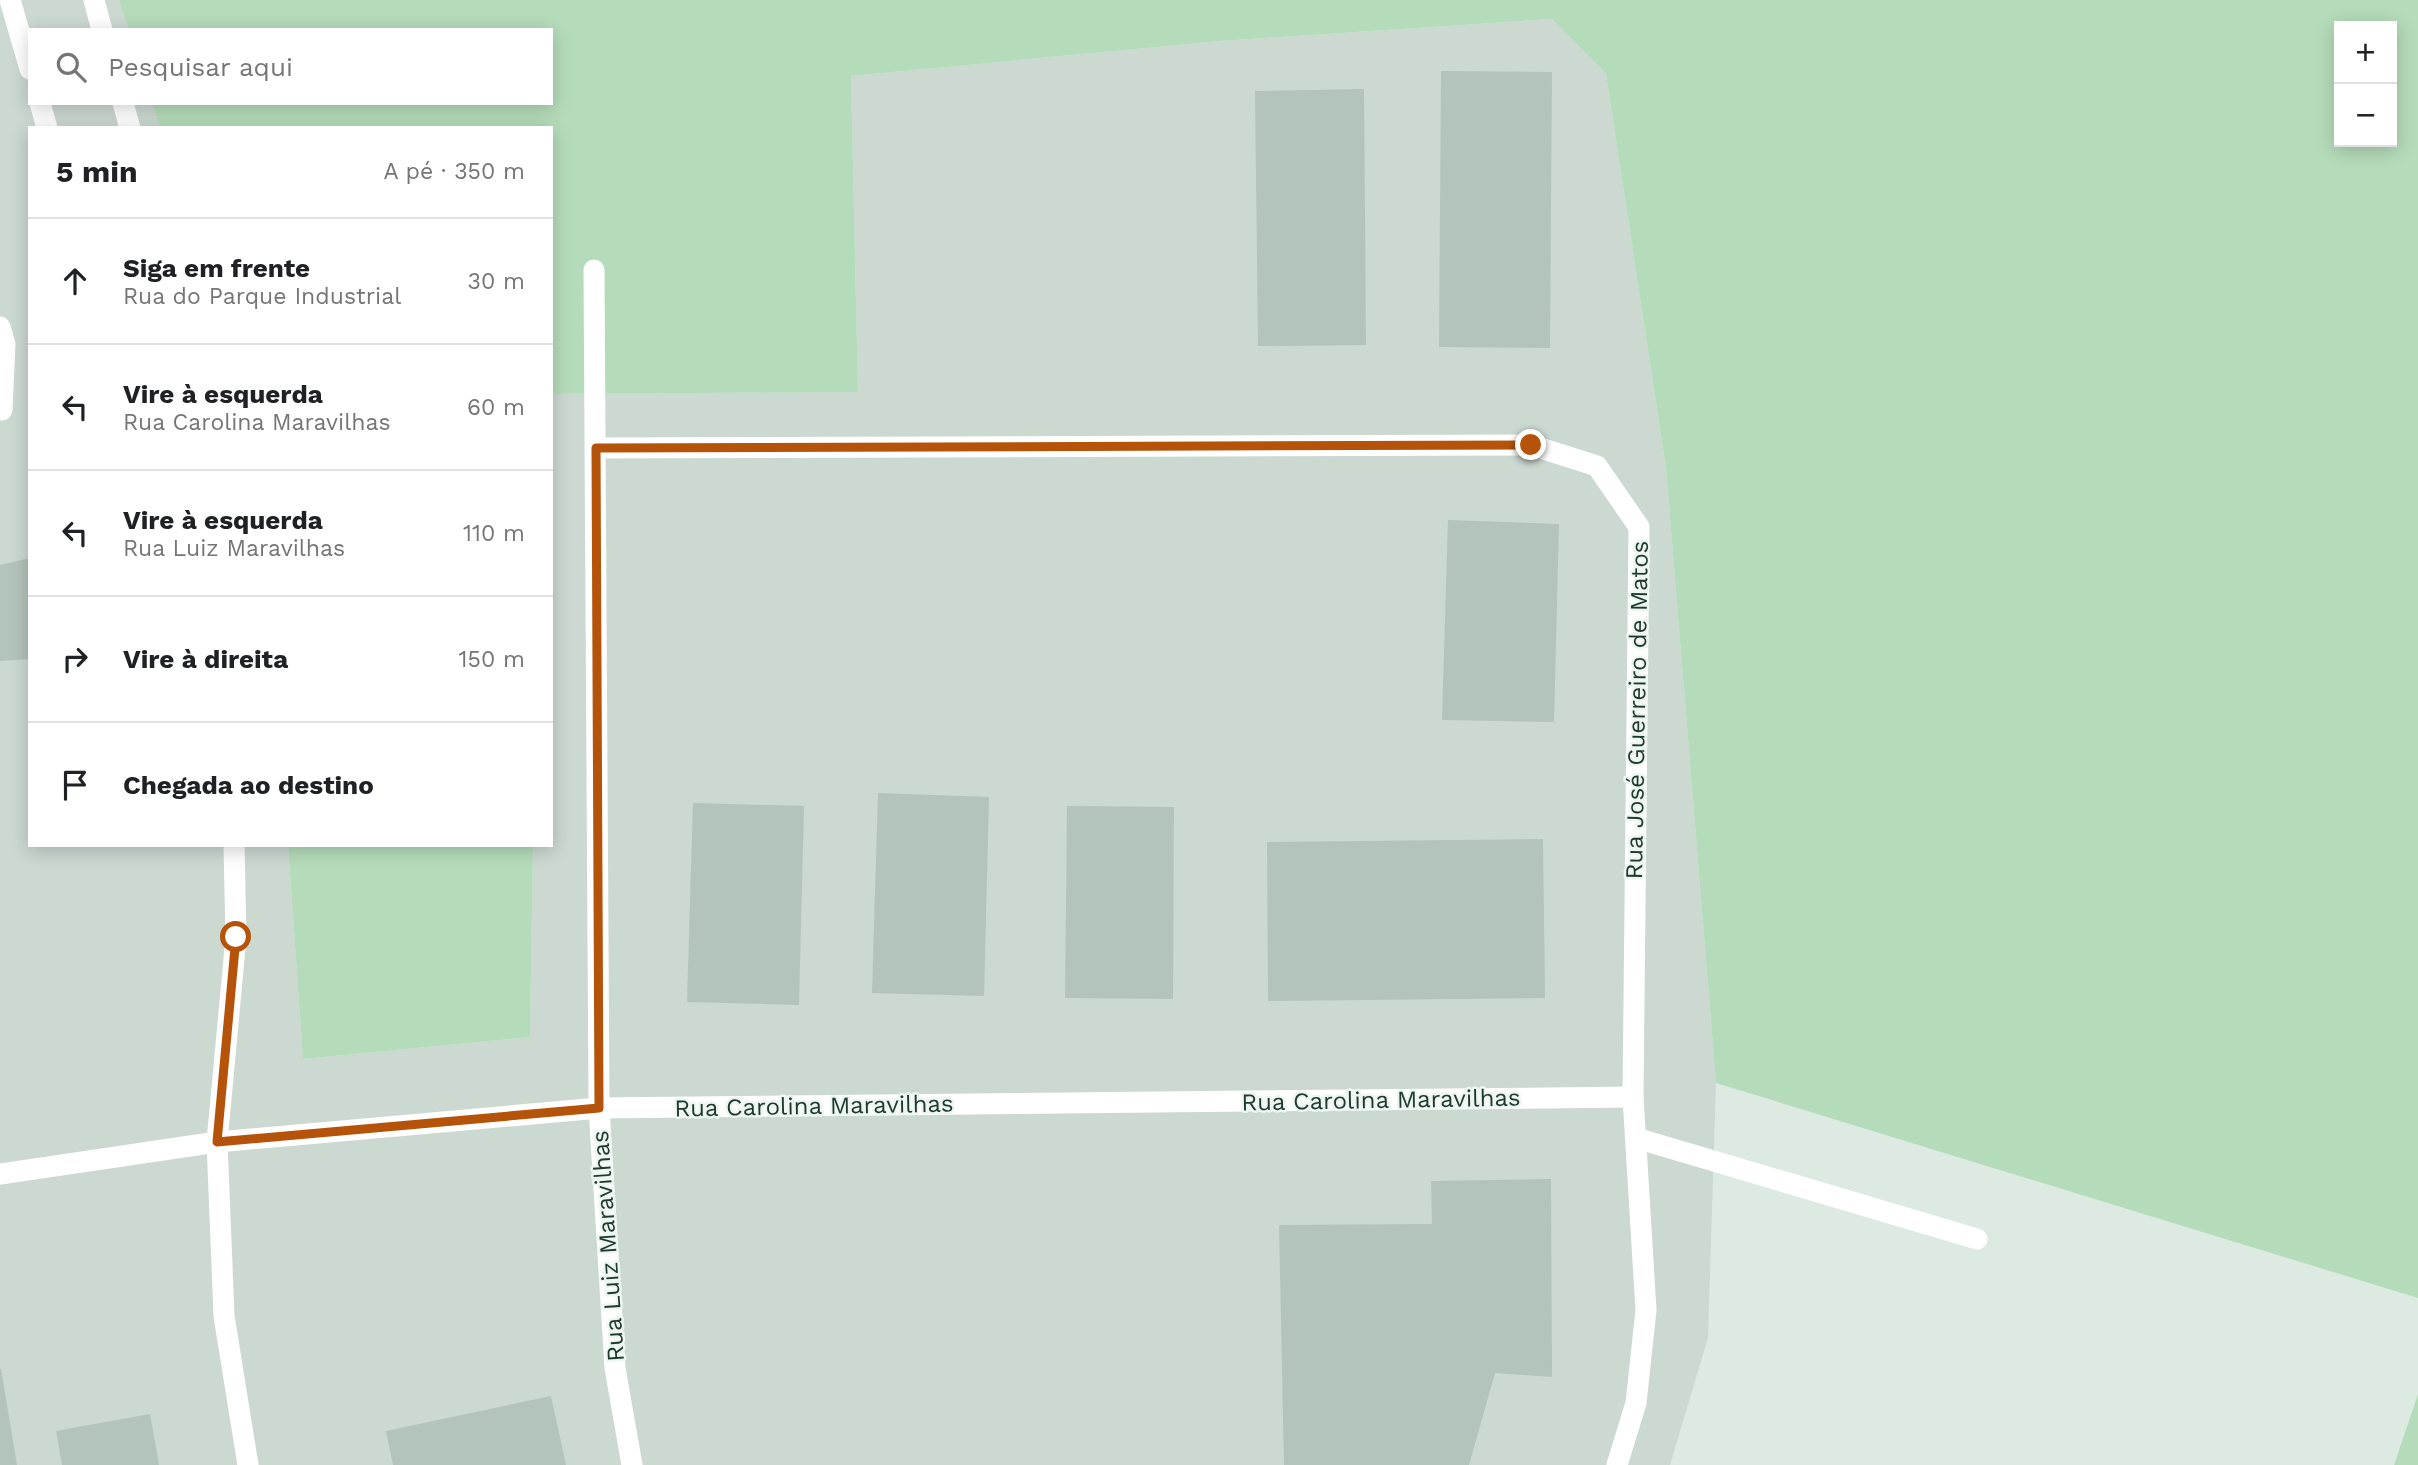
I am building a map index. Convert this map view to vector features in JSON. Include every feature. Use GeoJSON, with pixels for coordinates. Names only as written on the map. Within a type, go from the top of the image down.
{"type":"FeatureCollection","features":[{"type":"Feature","properties":{"kind":"street"},"geometry":{"type":"LineString","coordinates":[[10,0],[28,61]]}},
{"type":"Feature","properties":{"kind":"street"},"geometry":{"type":"LineString","coordinates":[[93,0],[101,28]]}},
{"type":"Feature","properties":{"kind":"street"},"geometry":{"type":"LineString","coordinates":[[41,105],[46,126]]}},
{"type":"Feature","properties":{"kind":"street"},"geometry":{"type":"LineString","coordinates":[[124,105],[129,126]]}},
{"type":"Feature","properties":{"kind":"street","name":"Rua Luiz Maravilhas"},"geometry":{"type":"LineString","coordinates":[[594,270],[599,1108],[615,1368],[632,1465]]}},
{"type":"Feature","properties":{"kind":"street"},"geometry":{"type":"LineString","coordinates":[[0,327],[5,344],[1,412]]}},
{"type":"Feature","properties":{"kind":"street","name":"Rua José Guerreiro de Matos"},"geometry":{"type":"LineString","coordinates":[[596,448],[1531,445],[1597,466],[1639,527],[1633,1097],[1646,1310],[1636,1403],[1617,1465]]}},
{"type":"Feature","properties":{"kind":"street"},"geometry":{"type":"LineString","coordinates":[[234,847],[236,937],[217,1142],[224,1316],[248,1465]]}},
{"type":"Feature","properties":{"kind":"street","name":"Rua Carolina Maravilhas"},"geometry":{"type":"LineString","coordinates":[[0,1174],[217,1142],[599,1108],[1633,1097]]}},
{"type":"Feature","properties":{"kind":"street"},"geometry":{"type":"LineString","coordinates":[[1636,1138],[1977,1239]]}},
{"type":"Feature","properties":{"kind":"shaded area"},"geometry":{"type":"Polygon","coordinates":[[[0,0],[119,0],[128,28],[28,28],[28,105],[153,105],[159,126],[28,126],[28,847],[288,847],[303,1059],[530,1037],[533,847],[553,847],[553,394],[858,392],[851,76],[1220,41],[1552,19],[1606,74],[1666,468],[1716,1083],[1708,1338],[1670,1465],[0,1465],[0,0]]]}},
{"type":"Feature","properties":{"kind":"green space"},"geometry":{"type":"Polygon","coordinates":[[[119,0],[2418,0],[2418,1298],[1716,1083],[1666,468],[1606,74],[1552,19],[1220,41],[851,76],[858,392],[553,394],[553,126],[159,126],[153,105],[553,105],[553,28],[128,28],[119,0]]]}},
{"type":"Feature","properties":{"kind":"green space"},"geometry":{"type":"Polygon","coordinates":[[[288,847],[533,847],[530,1037],[303,1059],[288,847]]]}},
{"type":"Feature","properties":{"kind":"green space"},"geometry":{"type":"Polygon","coordinates":[[[2418,1394],[2418,1465],[2394,1465],[2418,1394]]]}},
{"type":"Feature","properties":{"kind":"building"},"geometry":{"type":"Polygon","coordinates":[[[1441,71],[1552,72],[1550,348],[1439,347],[1441,71]]]}},
{"type":"Feature","properties":{"kind":"building"},"geometry":{"type":"Polygon","coordinates":[[[1364,89],[1366,345],[1258,346],[1255,91],[1364,89]]]}},
{"type":"Feature","properties":{"kind":"building"},"geometry":{"type":"Polygon","coordinates":[[[1448,520],[1559,524],[1554,722],[1442,720],[1448,520]]]}},
{"type":"Feature","properties":{"kind":"building"},"geometry":{"type":"Polygon","coordinates":[[[28,558],[28,659],[0,661],[0,565],[28,558]]]}},
{"type":"Feature","properties":{"kind":"building"},"geometry":{"type":"Polygon","coordinates":[[[878,793],[989,797],[984,996],[872,993],[878,793]]]}},
{"type":"Feature","properties":{"kind":"building"},"geometry":{"type":"Polygon","coordinates":[[[693,803],[804,806],[799,1005],[687,1002],[693,803]]]}},
{"type":"Feature","properties":{"kind":"building"},"geometry":{"type":"Polygon","coordinates":[[[1067,806],[1174,807],[1173,999],[1065,998],[1067,806]]]}},
{"type":"Feature","properties":{"kind":"building"},"geometry":{"type":"Polygon","coordinates":[[[1543,839],[1545,998],[1268,1001],[1267,842],[1543,839]]]}},
{"type":"Feature","properties":{"kind":"building"},"geometry":{"type":"Polygon","coordinates":[[[1551,1179],[1552,1377],[1495,1373],[1469,1465],[1284,1465],[1279,1225],[1432,1224],[1431,1181],[1551,1179]]]}},
{"type":"Feature","properties":{"kind":"building"},"geometry":{"type":"Polygon","coordinates":[[[1,1369],[17,1465],[0,1465],[1,1369]]]}},
{"type":"Feature","properties":{"kind":"building"},"geometry":{"type":"Polygon","coordinates":[[[551,1396],[566,1465],[393,1465],[386,1431],[551,1396]]]}},
{"type":"Feature","properties":{"kind":"building"},"geometry":{"type":"Polygon","coordinates":[[[150,1414],[159,1465],[62,1465],[56,1431],[150,1414]]]}},
{"type":"Feature","properties":{"kind":"route"},"geometry":{"type":"LineString","coordinates":[[236,937],[217,1142],[599,1108],[596,448],[1531,445]]}}]}
